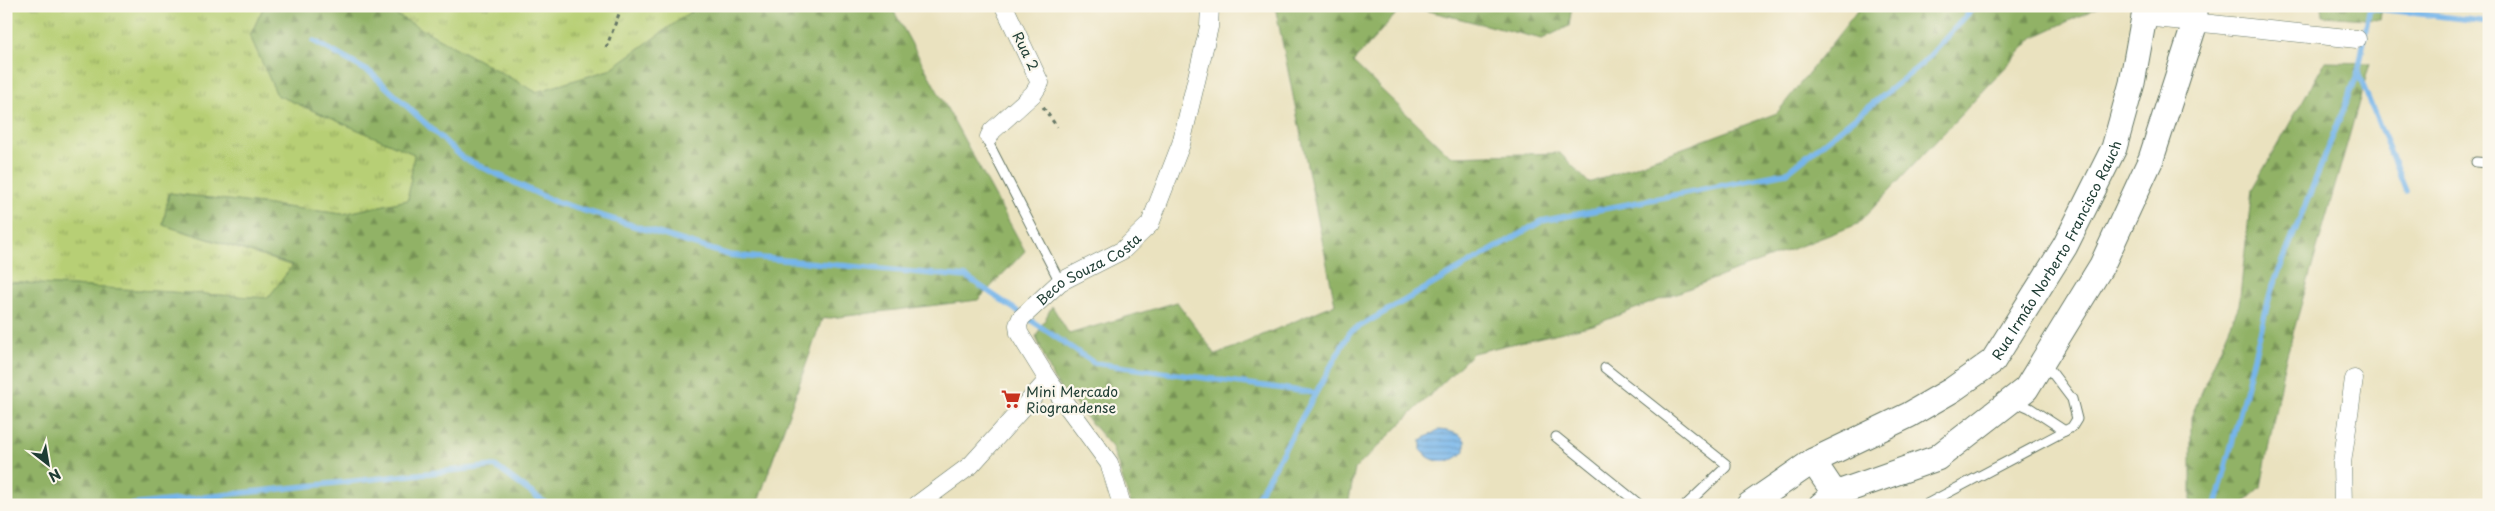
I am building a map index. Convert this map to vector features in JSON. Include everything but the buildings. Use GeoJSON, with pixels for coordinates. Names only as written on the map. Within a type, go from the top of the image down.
{"type":"FeatureCollection","features":[{"type":"Feature","properties":{"kind":"street","name":"Rua 2"},"geometry":{"type":"LineString","coordinates":[[1004,6],[1039,80],[1040,86],[1033,94]]}},
{"type":"Feature","properties":{"kind":"street","name":"Beco Souza Costa"},"geometry":{"type":"LineString","coordinates":[[1122,505],[1109,464],[1048,380],[1019,333],[1018,325],[1021,318],[1060,282],[1123,250],[1150,224],[1181,144],[1209,27],[1210,6]]}},
{"type":"Feature","properties":{"kind":"street"},"geometry":{"type":"LineString","coordinates":[[2146,12],[2195,15],[2357,39]]}},
{"type":"Feature","properties":{"kind":"street","name":"Rua Irmão Norberto Francisco Rauch"},"geometry":{"type":"LineString","coordinates":[[1749,505],[1813,461],[1909,415],[1952,390],[1993,361],[2065,246],[2114,148],[2132,82],[2146,12]]}},
{"type":"Feature","properties":{"kind":"street"},"geometry":{"type":"LineString","coordinates":[[1813,461],[1828,499],[1938,458],[2026,389],[2102,265],[2151,159],[2195,15]]}},
{"type":"Feature","properties":{"kind":"street"},"geometry":{"type":"LineString","coordinates":[[989,137],[1033,94]]}},
{"type":"Feature","properties":{"kind":"street"},"geometry":{"type":"LineString","coordinates":[[2065,246],[2102,265]]}},
{"type":"Feature","properties":{"kind":"street"},"geometry":{"type":"LineString","coordinates":[[2343,505],[2342,463],[2354,379]]}},
{"type":"Feature","properties":{"kind":"street"},"geometry":{"type":"LineString","coordinates":[[917,505],[971,465],[1048,380]]}},
{"type":"Feature","properties":{"kind":"lane"},"geometry":{"type":"LineString","coordinates":[[989,137],[990,144],[1060,282]]}},
{"type":"Feature","properties":{"kind":"lane"},"geometry":{"type":"LineString","coordinates":[[2476,162],[2489,163]]}},
{"type":"Feature","properties":{"kind":"lane"},"geometry":{"type":"LineString","coordinates":[[1925,505],[2075,424],[2077,413],[2072,399],[2043,361]]}},
{"type":"Feature","properties":{"kind":"lane"},"geometry":{"type":"LineString","coordinates":[[1605,368],[1724,460],[1726,467],[1686,505]]}},
{"type":"Feature","properties":{"kind":"lane"},"geometry":{"type":"LineString","coordinates":[[2012,400],[2030,408],[2065,431]]}},
{"type":"Feature","properties":{"kind":"lane"},"geometry":{"type":"LineString","coordinates":[[1556,437],[1640,505]]}},
{"type":"Feature","properties":{"kind":"path"},"geometry":{"type":"LineString","coordinates":[[606,48],[622,6]]}},
{"type":"Feature","properties":{"kind":"path"},"geometry":{"type":"LineString","coordinates":[[1033,94],[1057,127]]}},
{"type":"Feature","properties":{"kind":"green space"},"geometry":{"type":"Polygon","coordinates":[[[6,6],[264,6],[250,36],[277,95],[414,154],[408,200],[343,214],[169,193],[163,225],[293,266],[268,298],[6,282],[6,6]]]}},
{"type":"Feature","properties":{"kind":"green space"},"geometry":{"type":"Polygon","coordinates":[[[264,6],[380,6],[536,92],[609,70],[699,6],[891,6],[1025,251],[978,300],[822,319],[757,505],[6,505],[6,282],[268,298],[293,265],[163,225],[169,193],[343,214],[408,200],[414,154],[277,95],[250,36],[264,6]]]}},
{"type":"Feature","properties":{"kind":"green space"},"geometry":{"type":"Polygon","coordinates":[[[380,6],[699,6],[609,70],[536,92],[380,6]]]}},
{"type":"Feature","properties":{"kind":"green space"},"geometry":{"type":"Polygon","coordinates":[[[1275,6],[1403,6],[1353,62],[1450,156],[1560,153],[1589,183],[1777,113],[1861,6],[2101,6],[2034,37],[1858,224],[1593,325],[1473,353],[1355,469],[1348,505],[1131,505],[1112,447],[1054,380],[1036,337],[1052,306],[1069,334],[1177,302],[1216,355],[1335,304],[1275,6]]]}},
{"type":"Feature","properties":{"kind":"green space"},"geometry":{"type":"Polygon","coordinates":[[[1408,6],[1572,6],[1569,26],[1542,39],[1408,6]]]}},
{"type":"Feature","properties":{"kind":"green space"},"geometry":{"type":"Polygon","coordinates":[[[2322,6],[2382,6],[2380,20],[2323,16],[2322,6]]]}},
{"type":"Feature","properties":{"kind":"green space"},"geometry":{"type":"Polygon","coordinates":[[[2325,62],[2370,63],[2284,365],[2261,487],[2241,505],[2191,505],[2191,417],[2239,305],[2252,189],[2325,62]]]}},
{"type":"Feature","properties":{"kind":"water"},"geometry":{"type":"Polygon","coordinates":[[[1438,430],[1453,432],[1462,437],[1465,440],[1465,451],[1454,459],[1443,462],[1426,456],[1421,451],[1421,440],[1438,430]]]}},
{"type":"Feature","properties":{"kind":"waterway"},"geometry":{"type":"LineString","coordinates":[[1253,505],[1350,332],[1542,221],[1786,173],[1922,64],[1975,6]]}},
{"type":"Feature","properties":{"kind":"waterway"},"geometry":{"type":"LineString","coordinates":[[2216,505],[2271,291],[2358,73],[2370,6]]}},
{"type":"Feature","properties":{"kind":"waterway"},"geometry":{"type":"LineString","coordinates":[[2370,8],[2489,22]]}},
{"type":"Feature","properties":{"kind":"waterway"},"geometry":{"type":"LineString","coordinates":[[314,41],[371,73],[463,158],[553,201],[729,255],[967,277],[1094,363],[1315,393]]}},
{"type":"Feature","properties":{"kind":"waterway"},"geometry":{"type":"LineString","coordinates":[[2358,73],[2406,191]]}},
{"type":"Feature","properties":{"kind":"waterway"},"geometry":{"type":"LineString","coordinates":[[130,505],[495,466],[548,505]]}},
{"type":"Feature","properties":{"kind":"place","name":"Mini Mercado Riograndense"},"geometry":{"type":"Point","coordinates":[1011,399]}}]}
